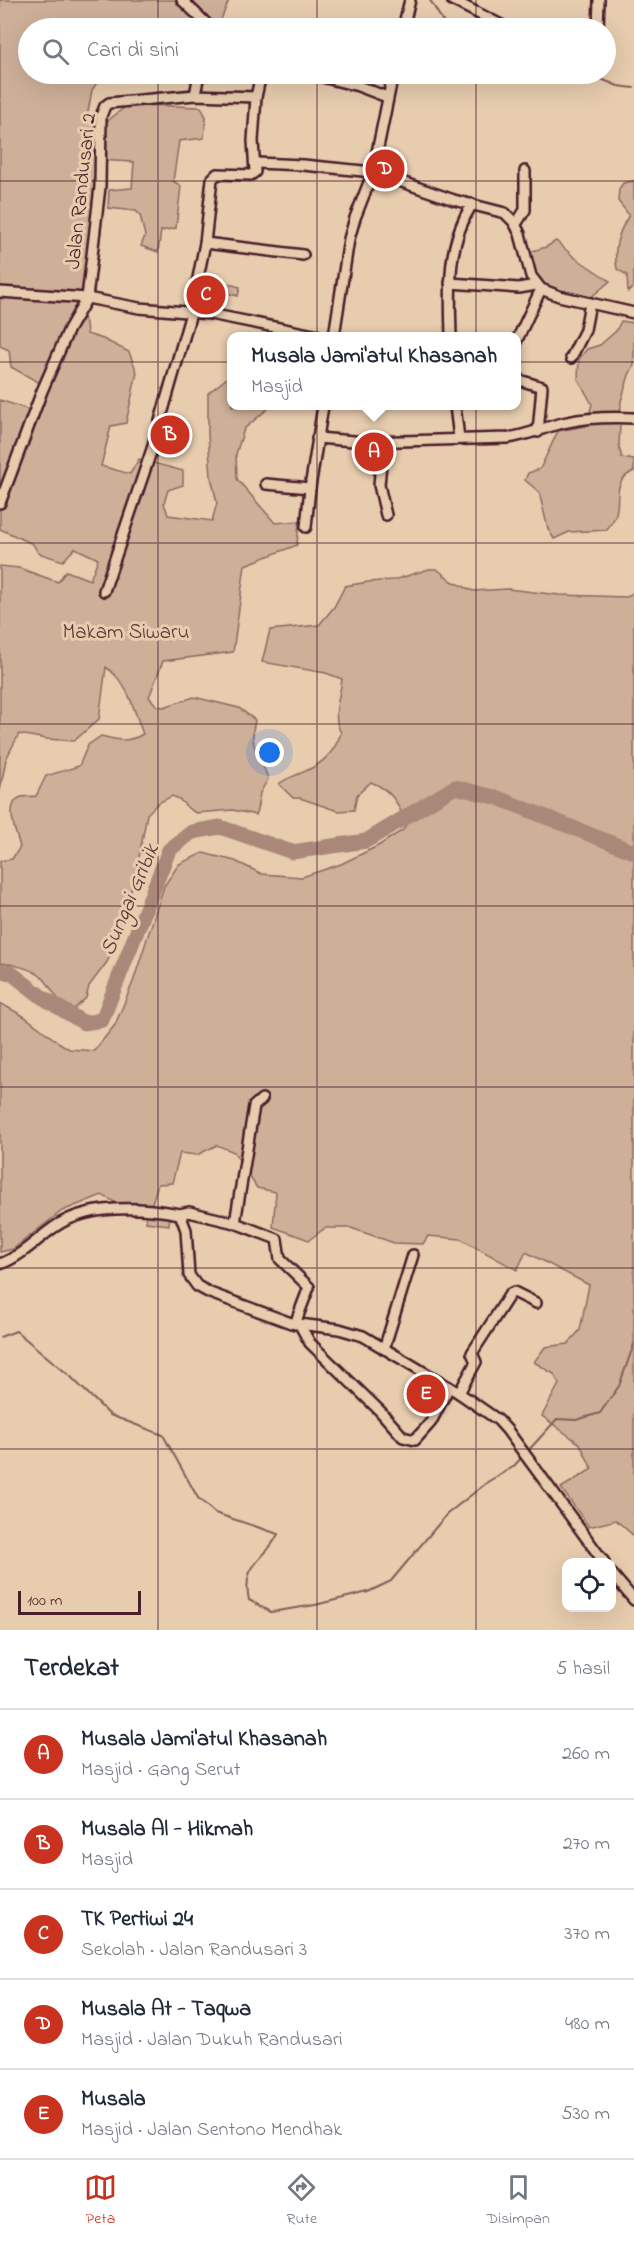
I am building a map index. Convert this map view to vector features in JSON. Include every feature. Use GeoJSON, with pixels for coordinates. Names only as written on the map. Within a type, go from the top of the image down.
{"type":"FeatureCollection","features":[{"type":"Feature","properties":{"kind":"street"},"geometry":{"type":"LineString","coordinates":[[182,0],[199,18]]}},
{"type":"Feature","properties":{"kind":"street"},"geometry":{"type":"LineString","coordinates":[[406,18],[410,0]]}},
{"type":"Feature","properties":{"kind":"street"},"geometry":{"type":"LineString","coordinates":[[452,0],[487,18]]}},
{"type":"Feature","properties":{"kind":"street"},"geometry":{"type":"LineString","coordinates":[[598,18],[599,0]]}},
{"type":"Feature","properties":{"kind":"street"},"geometry":{"type":"LineString","coordinates":[[195,95],[197,84]]}},
{"type":"Feature","properties":{"kind":"street"},"geometry":{"type":"LineString","coordinates":[[104,591],[152,449],[191,313],[205,243],[213,177],[217,174],[251,175],[255,172],[253,141],[259,84]]}},
{"type":"Feature","properties":{"kind":"street"},"geometry":{"type":"LineString","coordinates":[[350,84],[387,97]]}},
{"type":"Feature","properties":{"kind":"street"},"geometry":{"type":"LineString","coordinates":[[335,332],[351,231],[373,172],[390,84]]}},
{"type":"Feature","properties":{"kind":"street","name":"Jalan Randusari 2"},"geometry":{"type":"LineString","coordinates":[[87,298],[96,235],[100,187],[101,116],[105,106],[109,103],[195,95],[256,97]]}},
{"type":"Feature","properties":{"kind":"street"},"geometry":{"type":"LineString","coordinates":[[256,163],[373,172],[505,213],[514,222],[520,234],[531,276],[539,287]]}},
{"type":"Feature","properties":{"kind":"street"},"geometry":{"type":"LineString","coordinates":[[514,222],[518,221],[525,210],[525,171]]}},
{"type":"Feature","properties":{"kind":"street"},"geometry":{"type":"LineString","coordinates":[[452,332],[450,283],[452,258],[461,222],[472,204]]}},
{"type":"Feature","properties":{"kind":"street"},"geometry":{"type":"LineString","coordinates":[[205,243],[303,255]]}},
{"type":"Feature","properties":{"kind":"street"},"geometry":{"type":"LineString","coordinates":[[450,283],[519,288],[539,287],[559,296],[634,313]]}},
{"type":"Feature","properties":{"kind":"street"},"geometry":{"type":"LineString","coordinates":[[520,332],[539,287]]}},
{"type":"Feature","properties":{"kind":"street"},"geometry":{"type":"LineString","coordinates":[[0,292],[87,298],[139,308],[210,314],[299,332]]}},
{"type":"Feature","properties":{"kind":"street"},"geometry":{"type":"LineString","coordinates":[[0,503],[42,391],[69,329],[87,298]]}},
{"type":"Feature","properties":{"kind":"street"},"geometry":{"type":"LineString","coordinates":[[571,358],[585,330],[590,303]]}},
{"type":"Feature","properties":{"kind":"street"},"geometry":{"type":"LineString","coordinates":[[521,381],[542,387],[538,432]]}},
{"type":"Feature","properties":{"kind":"street"},"geometry":{"type":"LineString","coordinates":[[306,526],[322,410]]}},
{"type":"Feature","properties":{"kind":"street"},"geometry":{"type":"LineString","coordinates":[[456,410],[459,438]]}},
{"type":"Feature","properties":{"kind":"street"},"geometry":{"type":"LineString","coordinates":[[317,438],[349,442],[383,442],[508,438],[538,432],[582,418],[634,418]]}},
{"type":"Feature","properties":{"kind":"street"},"geometry":{"type":"LineString","coordinates":[[383,442],[379,485],[386,515]]}},
{"type":"Feature","properties":{"kind":"street"},"geometry":{"type":"LineString","coordinates":[[266,484],[310,488]]}},
{"type":"Feature","properties":{"kind":"street"},"geometry":{"type":"LineString","coordinates":[[235,1223],[254,1106],[262,1099]]}},
{"type":"Feature","properties":{"kind":"street"},"geometry":{"type":"LineString","coordinates":[[0,1264],[12,1260],[56,1226],[78,1215],[134,1209],[180,1214],[189,1212],[235,1223],[276,1238],[280,1259],[309,1287],[297,1324]]}},
{"type":"Feature","properties":{"kind":"street"},"geometry":{"type":"LineString","coordinates":[[180,1214],[184,1223],[187,1267],[193,1282],[210,1293],[297,1324],[354,1332],[459,1393],[498,1420],[543,1477],[600,1558]]}},
{"type":"Feature","properties":{"kind":"street"},"geometry":{"type":"LineString","coordinates":[[384,1349],[413,1256]]}},
{"type":"Feature","properties":{"kind":"street"},"geometry":{"type":"LineString","coordinates":[[459,1393],[476,1364],[471,1353],[510,1294],[514,1292],[536,1303]]}},
{"type":"Feature","properties":{"kind":"street"},"geometry":{"type":"LineString","coordinates":[[297,1324],[310,1343],[407,1439],[416,1440],[431,1422],[449,1387]]}},
{"type":"Feature","properties":{"kind":"street"},"geometry":{"type":"LineString","coordinates":[[616,1579],[634,1600]]}},
{"type":"Feature","properties":{"kind":"green space","name":"Makam Siwaru"},"geometry":{"type":"Polygon","coordinates":[[[0,0],[229,0],[222,18],[18,18],[18,84],[96,84],[92,90],[86,122],[105,123],[125,107],[143,105],[201,107],[206,117],[204,138],[179,141],[173,181],[181,186],[176,228],[161,231],[158,252],[141,246],[145,236],[140,215],[136,211],[108,208],[109,190],[132,188],[134,162],[96,160],[90,255],[77,309],[86,323],[87,334],[129,352],[137,372],[126,423],[111,426],[101,466],[130,474],[139,459],[183,471],[183,485],[168,490],[164,503],[168,515],[212,521],[217,503],[211,477],[208,393],[227,378],[227,410],[266,410],[244,429],[236,454],[237,479],[275,523],[299,521],[297,545],[245,565],[233,652],[163,661],[149,697],[157,706],[164,707],[194,697],[239,708],[255,720],[254,745],[268,779],[260,793],[256,815],[233,810],[196,813],[172,796],[158,803],[147,814],[137,868],[117,941],[107,962],[89,986],[86,998],[74,1009],[59,1000],[40,975],[24,968],[0,963],[0,861],[12,859],[20,847],[13,820],[13,806],[21,797],[36,796],[46,776],[79,766],[88,745],[101,736],[127,740],[143,734],[125,689],[106,667],[99,719],[74,741],[19,734],[6,759],[0,791],[0,566],[19,568],[58,582],[66,571],[90,580],[98,559],[75,548],[63,561],[38,553],[33,544],[0,529],[0,400],[30,410],[40,383],[11,367],[9,350],[0,346],[0,0]]]}},
{"type":"Feature","properties":{"kind":"green space"},"geometry":{"type":"Polygon","coordinates":[[[634,181],[634,287],[628,292],[627,275],[617,269],[616,247],[619,234],[629,215],[618,201],[619,189],[623,183],[634,181]]]}},
{"type":"Feature","properties":{"kind":"green space"},"geometry":{"type":"Polygon","coordinates":[[[556,241],[574,257],[610,281],[589,299],[544,287],[536,281],[529,252],[556,241]]]}},
{"type":"Feature","properties":{"kind":"green space"},"geometry":{"type":"Polygon","coordinates":[[[207,278],[240,287],[238,296],[204,287],[207,278]]]}},
{"type":"Feature","properties":{"kind":"green space"},"geometry":{"type":"Polygon","coordinates":[[[621,321],[634,323],[634,365],[621,401],[619,447],[622,458],[634,460],[634,471],[627,475],[619,485],[617,510],[607,530],[569,532],[554,539],[548,529],[539,492],[525,480],[528,473],[540,469],[558,431],[586,426],[592,404],[578,379],[579,359],[587,349],[600,345],[616,331],[621,321]]]}},
{"type":"Feature","properties":{"kind":"green space"},"geometry":{"type":"Polygon","coordinates":[[[429,569],[437,569],[452,581],[473,591],[508,589],[559,595],[627,597],[634,592],[634,1536],[616,1520],[589,1527],[561,1488],[592,1469],[580,1444],[542,1416],[559,1384],[554,1374],[534,1362],[545,1347],[568,1344],[580,1330],[589,1285],[526,1252],[517,1270],[461,1239],[428,1236],[423,1244],[394,1243],[351,1228],[325,1228],[309,1240],[273,1227],[276,1192],[257,1188],[234,1152],[217,1145],[197,1155],[180,1153],[172,1183],[158,1184],[152,1203],[127,1209],[102,1195],[62,1211],[13,1249],[0,1252],[0,1003],[25,1017],[69,1049],[94,1051],[115,1025],[133,982],[164,886],[179,864],[203,853],[235,861],[262,874],[302,877],[341,864],[378,846],[403,830],[406,825],[394,799],[385,790],[371,782],[357,795],[354,810],[338,811],[300,798],[293,798],[279,784],[315,766],[335,747],[341,733],[336,713],[342,679],[326,673],[262,662],[270,630],[319,625],[334,607],[345,586],[394,580],[429,569]]]}},
{"type":"Feature","properties":{"kind":"green space"},"geometry":{"type":"Polygon","coordinates":[[[147,1211],[170,1213],[169,1225],[146,1222],[147,1211]]]}},
{"type":"Feature","properties":{"kind":"waterway"},"geometry":{"type":"LineString","coordinates":[[430,0],[441,18]]}},
{"type":"Feature","properties":{"kind":"waterway"},"geometry":{"type":"LineString","coordinates":[[613,84],[634,88]]}},
{"type":"Feature","properties":{"kind":"waterway","name":"Sungai Gribik"},"geometry":{"type":"LineString","coordinates":[[0,971],[11,973],[42,997],[84,1023],[102,1020],[169,850],[192,832],[220,827],[292,852],[366,841],[455,787],[498,798],[634,852]]}},
{"type":"Feature","properties":{"kind":"waterway"},"geometry":{"type":"LineString","coordinates":[[0,1337],[16,1331],[70,1376],[110,1415],[163,1435],[198,1498],[215,1513],[278,1534],[251,1570],[247,1587],[249,1600],[271,1612],[315,1605],[368,1592],[391,1581],[447,1514],[489,1481],[513,1467],[522,1457]]}},
{"type":"Feature","properties":{"kind":"waterway"},"geometry":{"type":"LineString","coordinates":[[526,1453],[557,1419],[576,1420],[600,1413],[619,1386],[634,1344]]}},
{"type":"Feature","properties":{"kind":"place","name":"Musala At - Taqwa"},"geometry":{"type":"Point","coordinates":[385,169]}},
{"type":"Feature","properties":{"kind":"place","name":"TK Pertiwi 24"},"geometry":{"type":"Point","coordinates":[206,295]}},
{"type":"Feature","properties":{"kind":"place","name":"Musala Al - Hikmah"},"geometry":{"type":"Point","coordinates":[170,435]}},
{"type":"Feature","properties":{"kind":"place","name":"Musala Jami'atul Khasanah"},"geometry":{"type":"Point","coordinates":[374,452]}},
{"type":"Feature","properties":{"kind":"place","name":"Musala"},"geometry":{"type":"Point","coordinates":[426,1394]}}]}
